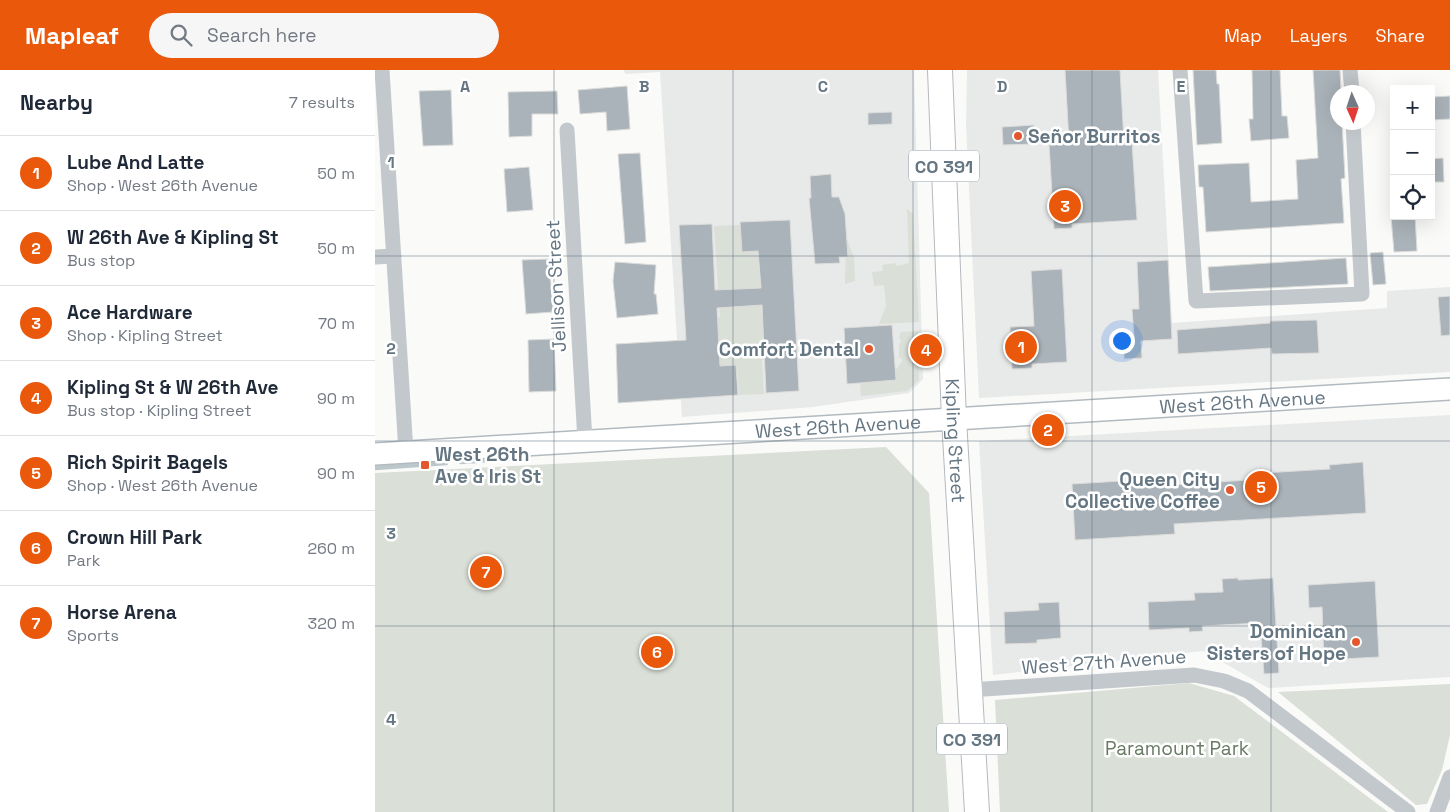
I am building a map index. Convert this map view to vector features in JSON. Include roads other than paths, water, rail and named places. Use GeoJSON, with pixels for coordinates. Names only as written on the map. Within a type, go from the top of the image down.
{"type":"FeatureCollection","features":[{"type":"Feature","properties":{"kind":"main road","name":"Kipling Street"},"geometry":{"type":"LineString","coordinates":[[940,70],[954,419],[977,812]]}},
{"type":"Feature","properties":{"kind":"street"},"geometry":{"type":"LineString","coordinates":[[382,70],[406,452]]}},
{"type":"Feature","properties":{"kind":"street"},"geometry":{"type":"LineString","coordinates":[[1180,70],[1196,301],[1362,294],[1353,130]]}},
{"type":"Feature","properties":{"kind":"street"},"geometry":{"type":"LineString","coordinates":[[1350,70],[1351,85]]}},
{"type":"Feature","properties":{"kind":"street","name":"Jellison Street"},"geometry":{"type":"LineString","coordinates":[[567,130],[585,441]]}},
{"type":"Feature","properties":{"kind":"street"},"geometry":{"type":"LineString","coordinates":[[375,257],[394,256]]}},
{"type":"Feature","properties":{"kind":"street","name":"West 26th Avenue"},"geometry":{"type":"LineString","coordinates":[[375,454],[1450,388]]}},
{"type":"Feature","properties":{"kind":"street","name":"West 27th Avenue"},"geometry":{"type":"LineString","coordinates":[[969,690],[1194,675],[1224,681],[1248,691],[1408,812]]}},
{"type":"Feature","properties":{"kind":"street"},"geometry":{"type":"LineString","coordinates":[[1437,812],[1450,777]]}},
{"type":"Feature","properties":{"kind":"waterway"},"geometry":{"type":"LineString","coordinates":[[461,462],[523,458]]}},
{"type":"Feature","properties":{"kind":"waterway"},"geometry":{"type":"LineString","coordinates":[[375,468],[446,463]]}},
{"type":"Feature","properties":{"kind":"place","name":"Señor Burritos"},"geometry":{"type":"Point","coordinates":[1018,136]}},
{"type":"Feature","properties":{"kind":"place","name":"Ace Hardware"},"geometry":{"type":"Point","coordinates":[1065,206]}},
{"type":"Feature","properties":{"kind":"place","name":"Lube And Latte"},"geometry":{"type":"Point","coordinates":[1021,347]}},
{"type":"Feature","properties":{"kind":"place","name":"Comfort Dental"},"geometry":{"type":"Point","coordinates":[869,349]}},
{"type":"Feature","properties":{"kind":"place","name":"Kipling St & W 26th Ave"},"geometry":{"type":"Point","coordinates":[926,350]}},
{"type":"Feature","properties":{"kind":"place","name":"W 26th Ave & Kipling St"},"geometry":{"type":"Point","coordinates":[1048,430]}},
{"type":"Feature","properties":{"kind":"place","name":"West 26th Ave & Iris St"},"geometry":{"type":"Point","coordinates":[425,465]}},
{"type":"Feature","properties":{"kind":"place","name":"Rich Spirit Bagels"},"geometry":{"type":"Point","coordinates":[1261,487]}},
{"type":"Feature","properties":{"kind":"place","name":"Queen City Collective Coffee"},"geometry":{"type":"Point","coordinates":[1230,490]}},
{"type":"Feature","properties":{"kind":"place","name":"Horse Arena"},"geometry":{"type":"Point","coordinates":[486,572]}},
{"type":"Feature","properties":{"kind":"place","name":"Dominican Sisters of Hope"},"geometry":{"type":"Point","coordinates":[1356,642]}},
{"type":"Feature","properties":{"kind":"place","name":"Crown Hill Park"},"geometry":{"type":"Point","coordinates":[657,652]}},
{"type":"Feature","properties":{"kind":"park label","name":"Paramount Park"},"geometry":{"type":"Point","coordinates":[1177,748]}}]}
